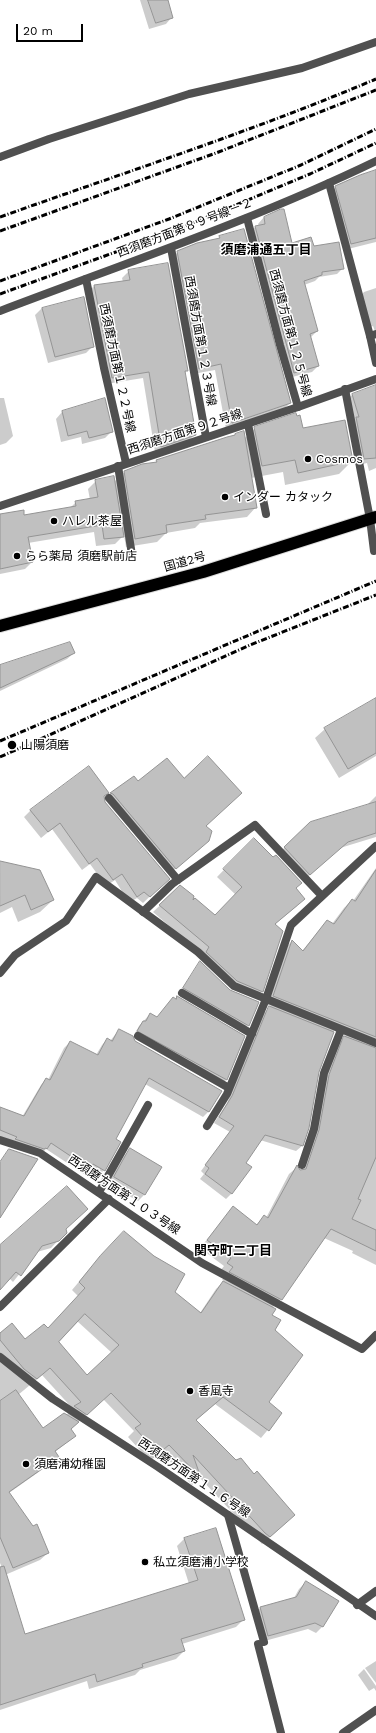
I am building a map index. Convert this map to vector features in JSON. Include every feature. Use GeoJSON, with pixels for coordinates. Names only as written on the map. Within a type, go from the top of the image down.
{"type":"FeatureCollection","features":[{"type":"Feature","properties":{"kind":"highway","name":"国道2号"},"geometry":{"type":"LineString","coordinates":[[0,626],[203,572],[373,518]]}},
{"type":"Feature","properties":{"kind":"street"},"geometry":{"type":"LineString","coordinates":[[0,157],[49,139],[189,94],[302,68],[376,42]]}},
{"type":"Feature","properties":{"kind":"street","name":"西須磨方面第８９号線－２"},"geometry":{"type":"LineString","coordinates":[[0,311],[171,248],[247,218],[329,184],[376,161]]}},
{"type":"Feature","properties":{"kind":"street"},"geometry":{"type":"LineString","coordinates":[[329,184],[373,335],[376,364]]}},
{"type":"Feature","properties":{"kind":"street","name":"西須磨方面第１２５号線"},"geometry":{"type":"LineString","coordinates":[[247,218],[280,345],[298,407]]}},
{"type":"Feature","properties":{"kind":"street","name":"西須磨方面第１２３号線"},"geometry":{"type":"LineString","coordinates":[[171,248],[206,437]]}},
{"type":"Feature","properties":{"kind":"street","name":"西須磨方面第１２２号線"},"geometry":{"type":"LineString","coordinates":[[86,279],[104,368],[126,463]]}},
{"type":"Feature","properties":{"kind":"street","name":"西須磨方面第９２号線"},"geometry":{"type":"LineString","coordinates":[[0,506],[126,463],[248,424],[376,379]]}},
{"type":"Feature","properties":{"kind":"street"},"geometry":{"type":"LineString","coordinates":[[345,389],[373,518],[374,551]]}},
{"type":"Feature","properties":{"kind":"street"},"geometry":{"type":"LineString","coordinates":[[248,424],[266,514]]}},
{"type":"Feature","properties":{"kind":"street"},"geometry":{"type":"LineString","coordinates":[[118,466],[132,555]]}},
{"type":"Feature","properties":{"kind":"street"},"geometry":{"type":"LineString","coordinates":[[109,798],[178,880]]}},
{"type":"Feature","properties":{"kind":"street"},"geometry":{"type":"LineString","coordinates":[[143,912],[178,880],[255,825],[322,896]]}},
{"type":"Feature","properties":{"kind":"street"},"geometry":{"type":"LineString","coordinates":[[208,1126],[229,1088],[252,1034],[266,999],[291,925],[376,846]]}},
{"type":"Feature","properties":{"kind":"street"},"geometry":{"type":"LineString","coordinates":[[0,973],[15,955],[66,921],[96,877],[198,952],[234,986],[376,1043]]}},
{"type":"Feature","properties":{"kind":"street"},"geometry":{"type":"LineString","coordinates":[[182,993],[252,1034]]}},
{"type":"Feature","properties":{"kind":"street"},"geometry":{"type":"LineString","coordinates":[[302,1165],[314,1129],[324,1073],[341,1030]]}},
{"type":"Feature","properties":{"kind":"street"},"geometry":{"type":"LineString","coordinates":[[138,1036],[229,1088]]}},
{"type":"Feature","properties":{"kind":"street"},"geometry":{"type":"LineString","coordinates":[[99,1192],[148,1105]]}},
{"type":"Feature","properties":{"kind":"street","name":"西須磨方面第１０３号線"},"geometry":{"type":"LineString","coordinates":[[0,1140],[40,1153],[202,1263],[362,1349],[376,1335]]}},
{"type":"Feature","properties":{"kind":"street"},"geometry":{"type":"LineString","coordinates":[[0,1307],[109,1199]]}},
{"type":"Feature","properties":{"kind":"street","name":"西須磨方面第１１６号線"},"geometry":{"type":"LineString","coordinates":[[0,1357],[53,1399],[158,1467],[376,1616]]}},
{"type":"Feature","properties":{"kind":"street"},"geometry":{"type":"LineString","coordinates":[[228,1515],[261,1643],[281,1733]]}},
{"type":"Feature","properties":{"kind":"street"},"geometry":{"type":"LineString","coordinates":[[357,1604],[376,1591]]}},
{"type":"Feature","properties":{"kind":"street"},"geometry":{"type":"LineString","coordinates":[[343,1733],[376,1710]]}},
{"type":"Feature","properties":{"kind":"building"},"geometry":{"type":"Polygon","coordinates":[[[148,0],[168,0],[173,18],[156,23],[148,0]]]}},
{"type":"Feature","properties":{"kind":"building"},"geometry":{"type":"Polygon","coordinates":[[[376,170],[376,238],[351,244],[335,186],[376,170]]]}},
{"type":"Feature","properties":{"kind":"building"},"geometry":{"type":"Polygon","coordinates":[[[284,209],[292,243],[311,237],[314,246],[339,242],[344,269],[322,272],[322,275],[304,281],[318,331],[310,334],[319,366],[294,373],[255,226],[265,224],[264,217],[284,209]]]}},
{"type":"Feature","properties":{"kind":"building"},"geometry":{"type":"Polygon","coordinates":[[[244,229],[291,403],[232,423],[221,364],[199,369],[177,251],[197,243],[220,238],[219,236],[244,229]]]}},
{"type":"Feature","properties":{"kind":"building"},"geometry":{"type":"Polygon","coordinates":[[[168,263],[188,371],[185,371],[196,435],[161,447],[149,372],[112,378],[94,285],[130,280],[128,270],[168,263]]]}},
{"type":"Feature","properties":{"kind":"building"},"geometry":{"type":"Polygon","coordinates":[[[84,297],[94,347],[55,357],[42,308],[84,297]]]}},
{"type":"Feature","properties":{"kind":"building"},"geometry":{"type":"Polygon","coordinates":[[[376,385],[376,458],[364,459],[356,417],[359,417],[352,394],[376,385]]]}},
{"type":"Feature","properties":{"kind":"building"},"geometry":{"type":"Polygon","coordinates":[[[105,398],[113,432],[89,438],[87,431],[68,436],[62,411],[105,398]]]}},
{"type":"Feature","properties":{"kind":"building"},"geometry":{"type":"Polygon","coordinates":[[[296,413],[297,416],[300,415],[303,428],[345,420],[353,461],[298,473],[295,460],[262,466],[254,427],[296,413]]]}},
{"type":"Feature","properties":{"kind":"building"},"geometry":{"type":"Polygon","coordinates":[[[244,431],[257,508],[205,515],[206,519],[166,525],[167,533],[135,539],[124,471],[142,464],[157,462],[156,460],[244,431]]]}},
{"type":"Feature","properties":{"kind":"building"},"geometry":{"type":"Polygon","coordinates":[[[114,476],[124,537],[104,539],[102,525],[28,537],[33,562],[0,569],[0,514],[24,510],[24,515],[76,506],[75,501],[98,497],[95,480],[114,476]]]}},
{"type":"Feature","properties":{"kind":"building"},"geometry":{"type":"Polygon","coordinates":[[[70,642],[75,653],[0,688],[0,665],[70,642]]]}},
{"type":"Feature","properties":{"kind":"building"},"geometry":{"type":"Polygon","coordinates":[[[376,698],[376,753],[348,769],[324,728],[376,698]]]}},
{"type":"Feature","properties":{"kind":"building"},"geometry":{"type":"Polygon","coordinates":[[[208,756],[242,793],[206,826],[212,831],[209,841],[176,869],[113,794],[110,793],[134,776],[138,781],[167,758],[184,778],[208,756]]]}},
{"type":"Feature","properties":{"kind":"building"},"geometry":{"type":"Polygon","coordinates":[[[89,766],[109,793],[104,796],[105,802],[170,879],[150,897],[144,892],[137,897],[122,874],[113,880],[97,858],[89,864],[60,823],[48,832],[30,810],[89,766]]]}},
{"type":"Feature","properties":{"kind":"building"},"geometry":{"type":"Polygon","coordinates":[[[376,802],[376,833],[348,842],[310,875],[284,847],[310,822],[376,802]]]}},
{"type":"Feature","properties":{"kind":"building"},"geometry":{"type":"Polygon","coordinates":[[[254,838],[273,857],[276,855],[302,883],[296,888],[305,899],[275,924],[283,931],[263,992],[237,981],[206,952],[209,947],[159,905],[180,885],[194,896],[193,900],[195,898],[215,915],[242,887],[223,869],[254,838]]]}},
{"type":"Feature","properties":{"kind":"building"},"geometry":{"type":"Polygon","coordinates":[[[0,861],[40,870],[54,900],[31,910],[25,895],[0,906],[0,861]]]}},
{"type":"Feature","properties":{"kind":"building"},"geometry":{"type":"Polygon","coordinates":[[[376,870],[376,1037],[273,996],[292,940],[303,951],[327,920],[334,924],[352,899],[355,901],[376,870]]]}},
{"type":"Feature","properties":{"kind":"building"},"geometry":{"type":"Polygon","coordinates":[[[200,961],[230,990],[259,1002],[249,1026],[183,988],[200,961]]]}},
{"type":"Feature","properties":{"kind":"building"},"geometry":{"type":"Polygon","coordinates":[[[177,996],[245,1036],[227,1080],[137,1031],[143,1021],[146,1021],[150,1013],[157,1017],[173,997],[176,999],[177,996]]]}},
{"type":"Feature","properties":{"kind":"building"},"geometry":{"type":"Polygon","coordinates":[[[269,1006],[334,1032],[319,1072],[309,1128],[303,1146],[265,1135],[246,1163],[252,1167],[232,1194],[205,1174],[209,1168],[205,1165],[234,1126],[219,1117],[232,1096],[269,1006]]]}},
{"type":"Feature","properties":{"kind":"building"},"geometry":{"type":"Polygon","coordinates":[[[119,1029],[133,1036],[135,1041],[222,1091],[209,1112],[149,1078],[116,1139],[121,1142],[105,1171],[93,1164],[90,1169],[51,1143],[47,1149],[44,1149],[15,1139],[17,1137],[0,1130],[0,1107],[24,1116],[46,1078],[50,1080],[70,1041],[98,1055],[107,1038],[112,1041],[119,1029]]]}},
{"type":"Feature","properties":{"kind":"building"},"geometry":{"type":"Polygon","coordinates":[[[344,1036],[376,1048],[376,1157],[358,1199],[361,1200],[352,1219],[376,1230],[376,1251],[331,1229],[282,1300],[229,1272],[233,1267],[227,1263],[231,1258],[207,1240],[233,1206],[257,1225],[264,1215],[268,1218],[297,1165],[300,1170],[306,1169],[319,1130],[329,1075],[344,1036]]]}},
{"type":"Feature","properties":{"kind":"building"},"geometry":{"type":"Polygon","coordinates":[[[130,1148],[162,1167],[145,1195],[114,1177],[130,1148]]]}},
{"type":"Feature","properties":{"kind":"building"},"geometry":{"type":"Polygon","coordinates":[[[9,1149],[38,1159],[0,1218],[0,1162],[9,1149]]]}},
{"type":"Feature","properties":{"kind":"building"},"geometry":{"type":"Polygon","coordinates":[[[67,1186],[88,1209],[66,1229],[67,1233],[59,1241],[42,1246],[21,1276],[16,1272],[0,1290],[0,1245],[67,1186]]]}},
{"type":"Feature","properties":{"kind":"building"},"geometry":{"type":"Polygon","coordinates":[[[124,1231],[154,1256],[185,1274],[175,1292],[201,1313],[223,1281],[276,1309],[272,1315],[281,1320],[275,1330],[303,1355],[269,1402],[282,1413],[269,1431],[223,1397],[196,1420],[236,1460],[241,1458],[254,1474],[257,1471],[295,1515],[270,1537],[193,1455],[201,1478],[169,1445],[158,1454],[135,1428],[141,1424],[111,1393],[87,1415],[74,1406],[81,1402],[50,1368],[37,1379],[24,1369],[0,1340],[0,1333],[12,1323],[25,1339],[44,1324],[48,1328],[85,1288],[79,1282],[100,1256],[124,1231]],[[85,1314],[59,1342],[87,1375],[119,1345],[85,1314]]]}},
{"type":"Feature","properties":{"kind":"building","name":"須磨浦幼稚園"},"geometry":{"type":"Polygon","coordinates":[[[16,1390],[43,1428],[64,1413],[79,1422],[71,1429],[76,1436],[55,1451],[59,1457],[9,1492],[33,1526],[37,1524],[49,1553],[13,1568],[0,1537],[0,1401],[16,1390]]]}},
{"type":"Feature","properties":{"kind":"building"},"geometry":{"type":"Polygon","coordinates":[[[216,1528],[245,1620],[181,1639],[185,1651],[142,1664],[143,1667],[97,1682],[95,1674],[0,1705],[0,1567],[4,1566],[25,1634],[198,1580],[184,1538],[216,1528]]]}},
{"type":"Feature","properties":{"kind":"building"},"geometry":{"type":"Polygon","coordinates":[[[306,1581],[339,1601],[323,1627],[315,1623],[268,1636],[260,1607],[296,1597],[306,1581]]]}},
{"type":"Feature","properties":{"kind":"railway"},"geometry":{"type":"LineString","coordinates":[[0,217],[236,134],[376,79]]}},
{"type":"Feature","properties":{"kind":"railway"},"geometry":{"type":"LineString","coordinates":[[0,231],[216,153],[376,90]]}},
{"type":"Feature","properties":{"kind":"railway"},"geometry":{"type":"LineString","coordinates":[[0,281],[169,219],[301,165],[376,129]]}},
{"type":"Feature","properties":{"kind":"railway"},"geometry":{"type":"LineString","coordinates":[[0,294],[171,232],[310,174],[376,143]]}},
{"type":"Feature","properties":{"kind":"railway"},"geometry":{"type":"LineString","coordinates":[[0,741],[376,581]]}},
{"type":"Feature","properties":{"kind":"railway"},"geometry":{"type":"LineString","coordinates":[[0,757],[250,645],[376,595]]}},
{"type":"Feature","properties":{"kind":"place","name":"Cosmos"},"geometry":{"type":"Point","coordinates":[308,459]}},
{"type":"Feature","properties":{"kind":"place","name":"インダー カタック"},"geometry":{"type":"Point","coordinates":[225,497]}},
{"type":"Feature","properties":{"kind":"place","name":"ハレル茶屋"},"geometry":{"type":"Point","coordinates":[54,521]}},
{"type":"Feature","properties":{"kind":"place","name":"らら薬局 須磨駅前店"},"geometry":{"type":"Point","coordinates":[17,556]}},
{"type":"Feature","properties":{"kind":"place","name":"山陽須磨"},"geometry":{"type":"Point","coordinates":[12,745]}},
{"type":"Feature","properties":{"kind":"place","name":"香風寺"},"geometry":{"type":"Point","coordinates":[190,1391]}},
{"type":"Feature","properties":{"kind":"place","name":"須磨浦幼稚園"},"geometry":{"type":"Point","coordinates":[26,1464]}},
{"type":"Feature","properties":{"kind":"place","name":"私立須磨浦小学校"},"geometry":{"type":"Point","coordinates":[145,1562]}},
{"type":"Feature","properties":{"kind":"district","name":"須磨浦通五丁目"},"geometry":{"type":"Point","coordinates":[266,250]}},
{"type":"Feature","properties":{"kind":"district","name":"関守町二丁目"},"geometry":{"type":"Point","coordinates":[233,1251]}}]}
